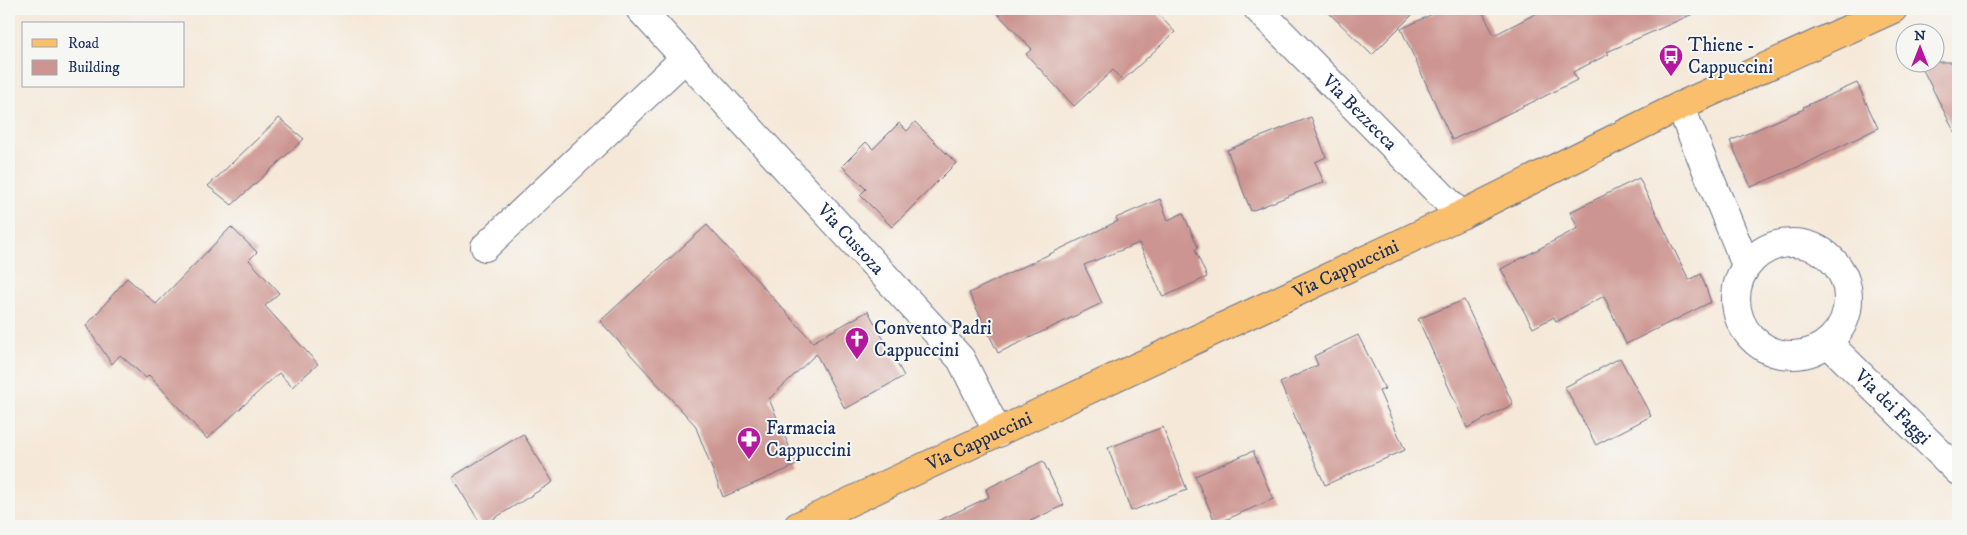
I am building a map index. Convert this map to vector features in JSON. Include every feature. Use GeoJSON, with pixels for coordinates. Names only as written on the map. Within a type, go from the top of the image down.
{"type":"FeatureCollection","features":[{"type":"Feature","properties":{"kind":"main road","name":"Via Cappuccini"},"geometry":{"type":"LineString","coordinates":[[798,526],[1461,216],[1864,15],[1893,9]]}},
{"type":"Feature","properties":{"kind":"street","name":"Via Custoza"},"geometry":{"type":"LineString","coordinates":[[640,9],[961,359],[998,433]]}},
{"type":"Feature","properties":{"kind":"street","name":"Via Bezzecca"},"geometry":{"type":"LineString","coordinates":[[1258,9],[1461,216]]}},
{"type":"Feature","properties":{"kind":"street"},"geometry":{"type":"LineString","coordinates":[[485,248],[686,58]]}},
{"type":"Feature","properties":{"kind":"street"},"geometry":{"type":"LineString","coordinates":[[1680,106],[1746,265]]}},
{"type":"Feature","properties":{"kind":"street"},"geometry":{"type":"LineString","coordinates":[[1792,242],[1809,245],[1825,253],[1837,265],[1846,280],[1849,297],[1847,314],[1839,330],[1828,344],[1812,352],[1794,356],[1776,354],[1760,346],[1746,333],[1738,317],[1735,300],[1738,282],[1746,265],[1759,253],[1774,245],[1792,242]]}},
{"type":"Feature","properties":{"kind":"street","name":"Via dei Faggi"},"geometry":{"type":"LineString","coordinates":[[1828,344],[1958,471]]}},
{"type":"Feature","properties":{"kind":"building"},"geometry":{"type":"Polygon","coordinates":[[[993,9],[1153,9],[1175,32],[1122,81],[1113,70],[1074,106],[1026,54],[1032,49],[993,9]]]}},
{"type":"Feature","properties":{"kind":"building"},"geometry":{"type":"Polygon","coordinates":[[[1325,9],[1418,9],[1372,55],[1325,9]]]}},
{"type":"Feature","properties":{"kind":"building"},"geometry":{"type":"Polygon","coordinates":[[[1443,9],[1481,9],[1494,35],[1545,9],[1704,9],[1607,52],[1609,54],[1573,72],[1577,80],[1452,140],[1401,29],[1443,9]]]}},
{"type":"Feature","properties":{"kind":"building"},"geometry":{"type":"Polygon","coordinates":[[[1944,62],[1958,62],[1958,139],[1924,72],[1944,72],[1944,62]]]}},
{"type":"Feature","properties":{"kind":"building"},"geometry":{"type":"Polygon","coordinates":[[[1857,83],[1878,128],[1807,163],[1751,187],[1730,141],[1804,109],[1803,107],[1857,83]]]}},
{"type":"Feature","properties":{"kind":"building"},"geometry":{"type":"Polygon","coordinates":[[[1311,117],[1326,157],[1315,162],[1324,182],[1251,211],[1227,150],[1311,117]]]}},
{"type":"Feature","properties":{"kind":"building"},"geometry":{"type":"Polygon","coordinates":[[[279,118],[304,139],[232,205],[208,186],[279,118]]]}},
{"type":"Feature","properties":{"kind":"building"},"geometry":{"type":"Polygon","coordinates":[[[915,122],[956,163],[892,227],[860,195],[866,189],[842,166],[866,142],[873,149],[899,123],[907,131],[915,122]]]}},
{"type":"Feature","properties":{"kind":"building"},"geometry":{"type":"Polygon","coordinates":[[[1639,178],[1689,280],[1701,274],[1711,302],[1626,344],[1604,296],[1556,322],[1554,317],[1533,328],[1501,269],[1578,228],[1570,212],[1639,178]]]}},
{"type":"Feature","properties":{"kind":"building"},"geometry":{"type":"Polygon","coordinates":[[[1160,199],[1168,220],[1183,213],[1198,247],[1195,250],[1207,277],[1163,297],[1139,243],[1084,265],[1102,303],[998,353],[969,293],[1118,221],[1116,218],[1160,199]]]}},
{"type":"Feature","properties":{"kind":"building"},"geometry":{"type":"Polygon","coordinates":[[[707,225],[813,342],[868,311],[904,376],[845,409],[816,354],[769,399],[797,465],[723,497],[695,425],[600,321],[707,225]]]}},
{"type":"Feature","properties":{"kind":"building"},"geometry":{"type":"Polygon","coordinates":[[[231,227],[257,252],[249,260],[279,293],[265,306],[318,364],[292,387],[279,373],[207,439],[149,375],[146,378],[120,355],[112,364],[86,326],[127,278],[156,304],[231,227]]]}},
{"type":"Feature","properties":{"kind":"building"},"geometry":{"type":"Polygon","coordinates":[[[1464,300],[1513,404],[1467,428],[1418,319],[1464,300]]]}},
{"type":"Feature","properties":{"kind":"building"},"geometry":{"type":"Polygon","coordinates":[[[1358,335],[1385,389],[1379,391],[1405,450],[1325,485],[1280,383],[1318,365],[1314,356],[1358,335]]]}},
{"type":"Feature","properties":{"kind":"building"},"geometry":{"type":"Polygon","coordinates":[[[1620,358],[1651,416],[1596,445],[1565,387],[1620,358]]]}},
{"type":"Feature","properties":{"kind":"building"},"geometry":{"type":"Polygon","coordinates":[[[1163,427],[1187,490],[1131,511],[1108,448],[1163,427]]]}},
{"type":"Feature","properties":{"kind":"building"},"geometry":{"type":"Polygon","coordinates":[[[523,434],[553,482],[482,526],[452,477],[523,434]]]}},
{"type":"Feature","properties":{"kind":"building"},"geometry":{"type":"Polygon","coordinates":[[[1253,451],[1273,499],[1216,524],[1195,476],[1253,451]]]}},
{"type":"Feature","properties":{"kind":"building"},"geometry":{"type":"Polygon","coordinates":[[[1043,461],[1064,505],[1020,526],[927,526],[989,497],[986,489],[1043,461]]]}},
{"type":"Feature","properties":{"kind":"place","name":"Thiene - Cappuccini"},"geometry":{"type":"Point","coordinates":[1671,77]}},
{"type":"Feature","properties":{"kind":"place","name":"Convento Padri Cappuccini"},"geometry":{"type":"Point","coordinates":[857,360]}},
{"type":"Feature","properties":{"kind":"place","name":"Farmacia Cappuccini"},"geometry":{"type":"Point","coordinates":[749,460]}}]}
